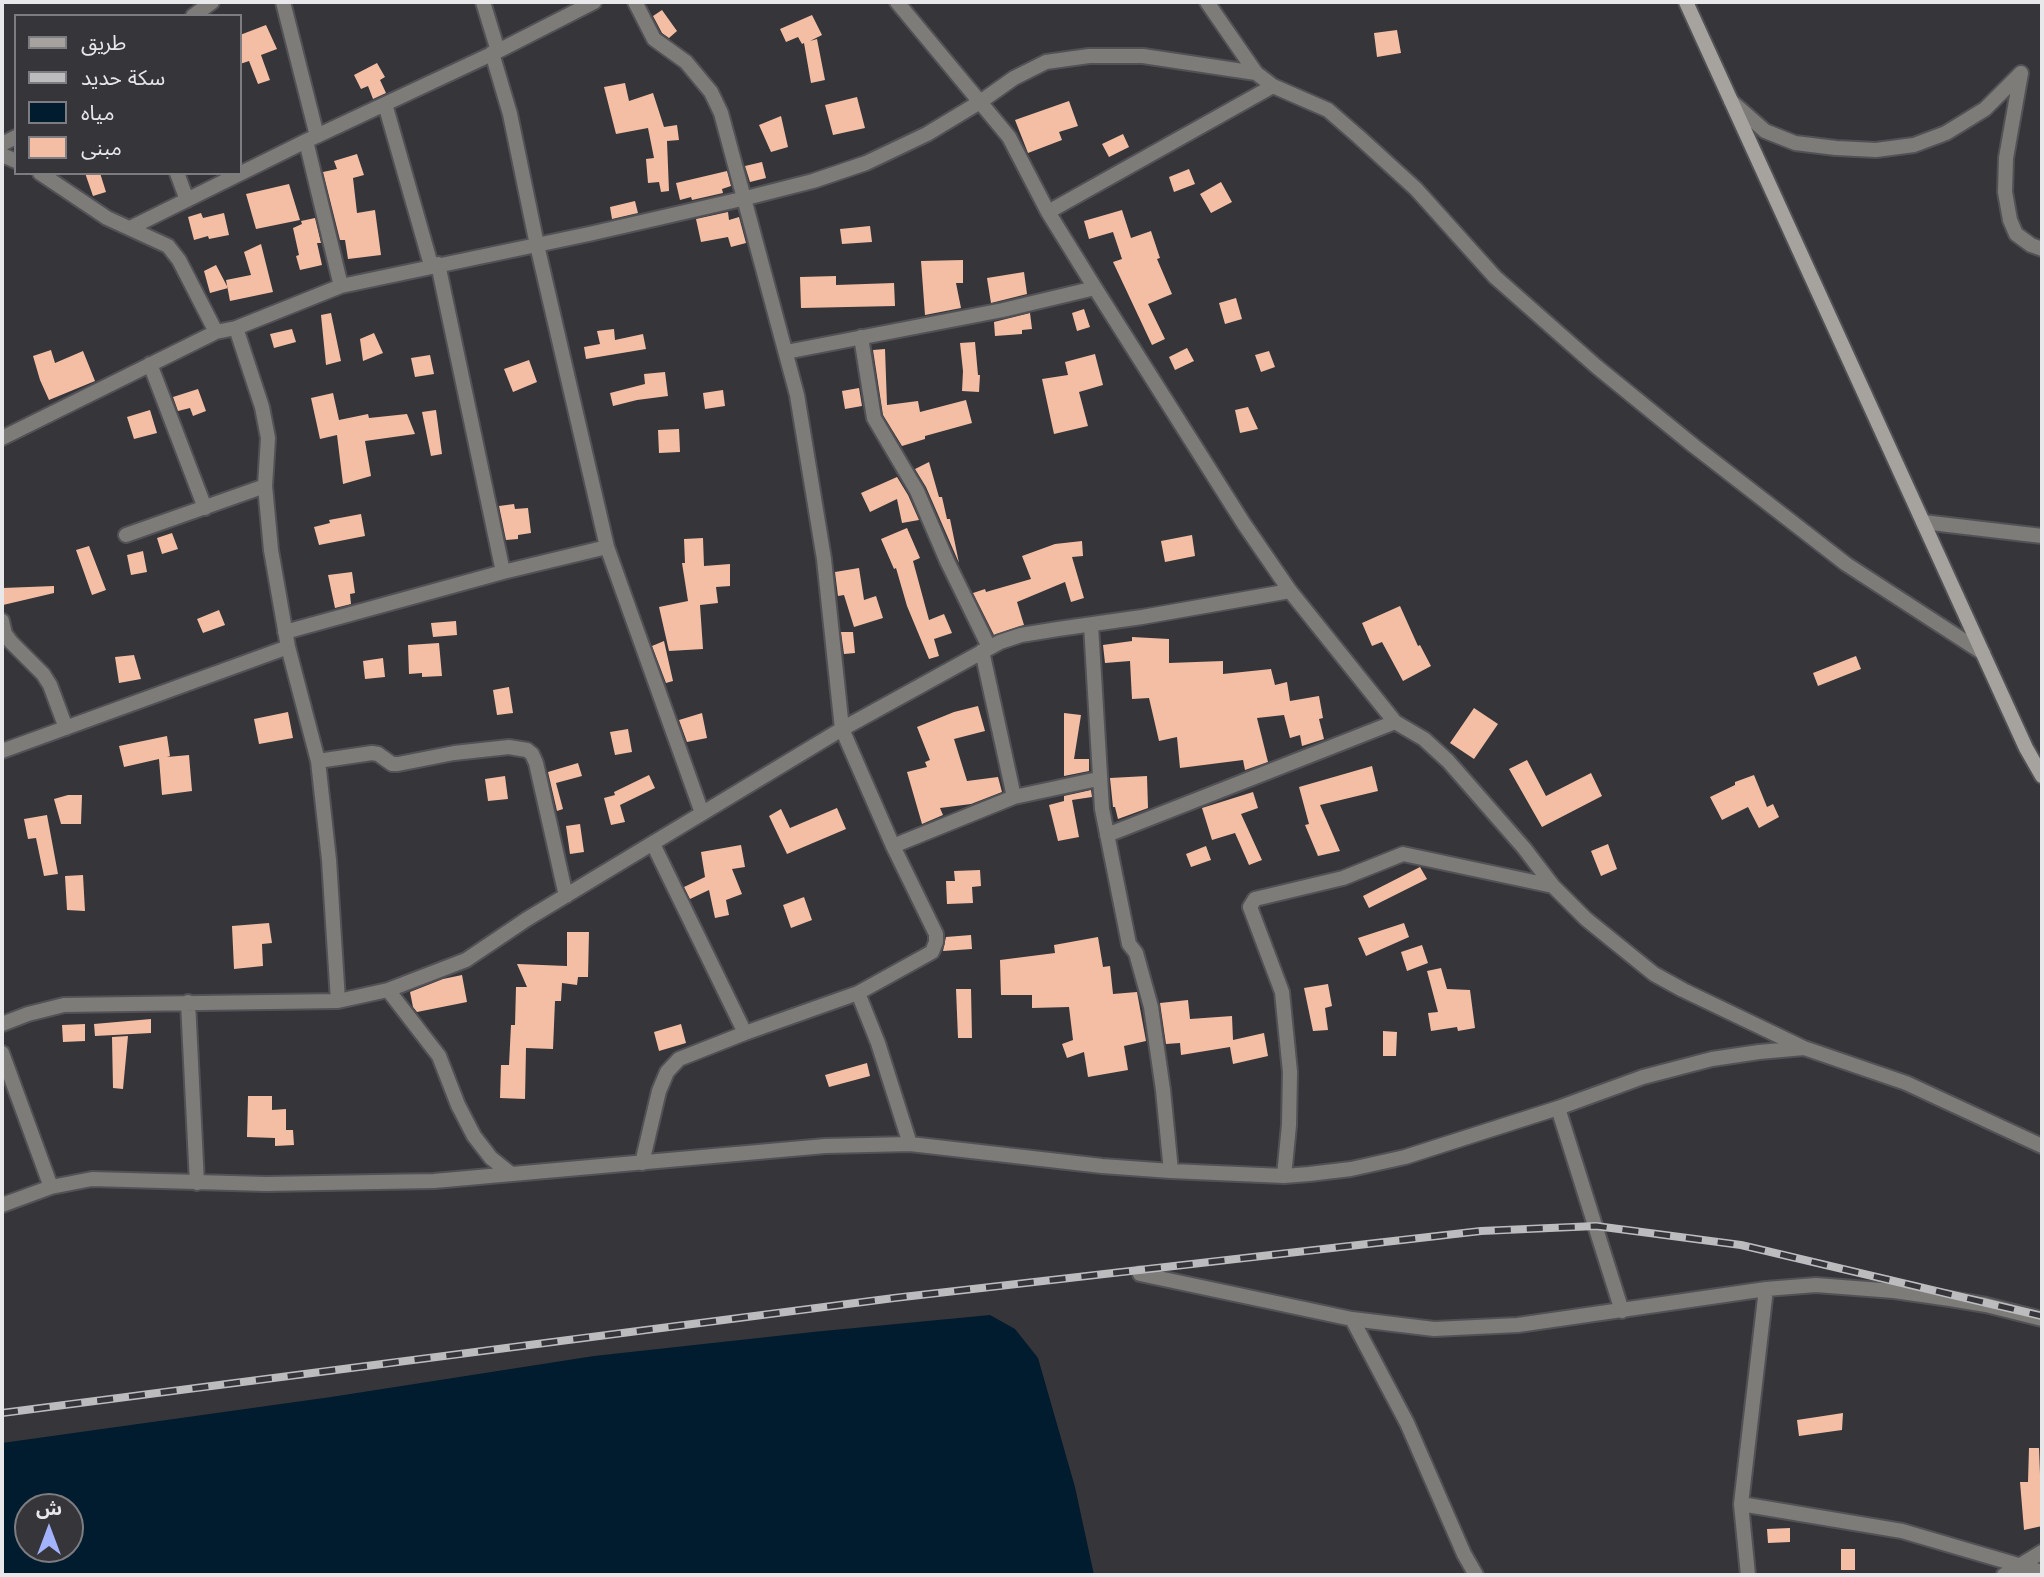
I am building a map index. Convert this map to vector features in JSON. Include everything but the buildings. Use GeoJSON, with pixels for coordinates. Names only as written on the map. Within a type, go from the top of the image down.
{"type":"FeatureCollection","features":[{"type":"Feature","properties":{"kind":"street"},"geometry":{"type":"LineString","coordinates":[[196,14],[212,2]]}},
{"type":"Feature","properties":{"kind":"street"},"geometry":{"type":"LineString","coordinates":[[283,2],[341,286]]}},
{"type":"Feature","properties":{"kind":"street"},"geometry":{"type":"LineString","coordinates":[[483,2],[607,547],[702,813]]}},
{"type":"Feature","properties":{"kind":"street"},"geometry":{"type":"LineString","coordinates":[[242,173],[594,2]]}},
{"type":"Feature","properties":{"kind":"street"},"geometry":{"type":"LineString","coordinates":[[897,2],[1009,137],[1048,212],[1095,288],[1244,524],[1290,591],[1395,722],[1424,739],[1448,761],[1524,848],[1553,886],[1586,919],[1654,974],[1804,1048],[1906,1083],[2042,1146]]}},
{"type":"Feature","properties":{"kind":"street"},"geometry":{"type":"LineString","coordinates":[[1208,2],[1256,73],[1272,86],[1328,110],[1416,189],[1495,277],[1597,367],[1846,564],[1983,653]]}},
{"type":"Feature","properties":{"kind":"street"},"geometry":{"type":"LineString","coordinates":[[1686,2],[2026,748],[2042,776]]}},
{"type":"Feature","properties":{"kind":"street"},"geometry":{"type":"LineString","coordinates":[[642,4],[654,39],[686,62],[716,99],[746,198],[797,395],[820,531],[842,729],[893,846],[936,934],[932,952],[858,993],[680,1059],[667,1072],[660,1091],[642,1163]]}},
{"type":"Feature","properties":{"kind":"street"},"geometry":{"type":"LineString","coordinates":[[2,438],[216,332],[236,328],[341,286],[746,198],[813,181],[866,163],[928,134],[1014,78],[1046,62],[1089,55],[1143,57],[1256,73]]}},
{"type":"Feature","properties":{"kind":"street"},"geometry":{"type":"LineString","coordinates":[[1731,101],[1765,131],[1796,143],[1876,150],[1914,145],[1946,133],[1985,109],[2021,73],[2006,158],[2005,192],[2010,220],[2017,233],[2031,245],[2042,249]]}},
{"type":"Feature","properties":{"kind":"street"},"geometry":{"type":"LineString","coordinates":[[1048,212],[1272,86]]}},
{"type":"Feature","properties":{"kind":"street"},"geometry":{"type":"LineString","coordinates":[[385,104],[435,264],[503,572]]}},
{"type":"Feature","properties":{"kind":"street"},"geometry":{"type":"LineString","coordinates":[[43,175],[107,218],[168,246],[179,260],[216,332]]}},
{"type":"Feature","properties":{"kind":"street"},"geometry":{"type":"LineString","coordinates":[[178,175],[187,200]]}},
{"type":"Feature","properties":{"kind":"street"},"geometry":{"type":"LineString","coordinates":[[131,228],[237,175]]}},
{"type":"Feature","properties":{"kind":"street"},"geometry":{"type":"LineString","coordinates":[[786,352],[1003,310],[1095,288]]}},
{"type":"Feature","properties":{"kind":"street"},"geometry":{"type":"LineString","coordinates":[[236,328],[262,407],[268,438],[265,486],[271,550],[288,648],[318,761],[329,860],[338,1001]]}},
{"type":"Feature","properties":{"kind":"street"},"geometry":{"type":"LineString","coordinates":[[861,337],[874,418],[917,491],[985,649],[1014,797]]}},
{"type":"Feature","properties":{"kind":"street"},"geometry":{"type":"LineString","coordinates":[[150,364],[205,508]]}},
{"type":"Feature","properties":{"kind":"street"},"geometry":{"type":"LineString","coordinates":[[125,535],[265,486]]}},
{"type":"Feature","properties":{"kind":"street"},"geometry":{"type":"LineString","coordinates":[[1923,522],[2042,536]]}},
{"type":"Feature","properties":{"kind":"street"},"geometry":{"type":"LineString","coordinates":[[285,632],[503,572],[607,547]]}},
{"type":"Feature","properties":{"kind":"street"},"geometry":{"type":"LineString","coordinates":[[2,1024],[64,1005],[338,1001],[388,990],[466,961],[527,919],[702,813],[842,729],[985,649],[1021,635],[1290,591]]}},
{"type":"Feature","properties":{"kind":"street"},"geometry":{"type":"LineString","coordinates":[[2,621],[10,642],[50,684],[66,728]]}},
{"type":"Feature","properties":{"kind":"street"},"geometry":{"type":"LineString","coordinates":[[1091,625],[1098,779],[1129,944],[1136,953],[1151,1007],[1171,1171]]}},
{"type":"Feature","properties":{"kind":"street"},"geometry":{"type":"LineString","coordinates":[[2,751],[288,648]]}},
{"type":"Feature","properties":{"kind":"street"},"geometry":{"type":"LineString","coordinates":[[1107,835],[1395,722]]}},
{"type":"Feature","properties":{"kind":"street"},"geometry":{"type":"LineString","coordinates":[[318,761],[372,753],[392,764],[509,747],[527,750],[536,763],[566,896]]}},
{"type":"Feature","properties":{"kind":"street"},"geometry":{"type":"LineString","coordinates":[[893,846],[1014,797],[1098,779]]}},
{"type":"Feature","properties":{"kind":"street"},"geometry":{"type":"LineString","coordinates":[[653,844],[745,1033]]}},
{"type":"Feature","properties":{"kind":"street"},"geometry":{"type":"LineString","coordinates":[[1283,1176],[1289,1125],[1290,1072],[1282,992],[1251,907],[1255,899],[1343,878],[1404,854],[1553,886]]}},
{"type":"Feature","properties":{"kind":"street"},"geometry":{"type":"LineString","coordinates":[[388,990],[439,1056],[474,1136],[491,1158],[511,1174]]}},
{"type":"Feature","properties":{"kind":"street"},"geometry":{"type":"LineString","coordinates":[[858,993],[878,1043],[910,1144]]}},
{"type":"Feature","properties":{"kind":"street"},"geometry":{"type":"LineString","coordinates":[[188,1002],[197,1183]]}},
{"type":"Feature","properties":{"kind":"street"},"geometry":{"type":"LineString","coordinates":[[2,1205],[51,1187],[92,1179],[351,1184],[433,1181],[825,1146],[910,1144],[1171,1171],[1283,1176],[1351,1169],[1405,1157],[1558,1108],[1643,1077],[1712,1059],[1804,1048]]}},
{"type":"Feature","properties":{"kind":"street"},"geometry":{"type":"LineString","coordinates":[[2,1053],[51,1187]]}},
{"type":"Feature","properties":{"kind":"street"},"geometry":{"type":"LineString","coordinates":[[1558,1108],[1622,1311]]}},
{"type":"Feature","properties":{"kind":"street"},"geometry":{"type":"LineString","coordinates":[[1140,1274],[1352,1319],[1434,1329],[1518,1325],[1766,1289],[1816,1285],[1894,1291],[1986,1305],[2042,1319]]}},
{"type":"Feature","properties":{"kind":"street"},"geometry":{"type":"LineString","coordinates":[[1748,1575],[1741,1504],[1766,1289]]}},
{"type":"Feature","properties":{"kind":"street"},"geometry":{"type":"LineString","coordinates":[[1352,1319],[1407,1423],[1464,1554],[1476,1575]]}},
{"type":"Feature","properties":{"kind":"street"},"geometry":{"type":"LineString","coordinates":[[1741,1504],[1902,1531],[2042,1572]]}},
{"type":"Feature","properties":{"kind":"street"},"geometry":{"type":"LineString","coordinates":[[2004,1575],[2042,1552]]}},
{"type":"Feature","properties":{"kind":"water"},"geometry":{"type":"Polygon","coordinates":[[[990,1315],[1015,1329],[1038,1358],[1075,1487],[1094,1575],[2,1575],[2,1443],[331,1397],[594,1356],[990,1315]]]}},
{"type":"Feature","properties":{"kind":"railway"},"geometry":{"type":"LineString","coordinates":[[2,1413],[894,1298],[1481,1231],[1596,1226],[1741,1245],[2042,1316]]}}]}
